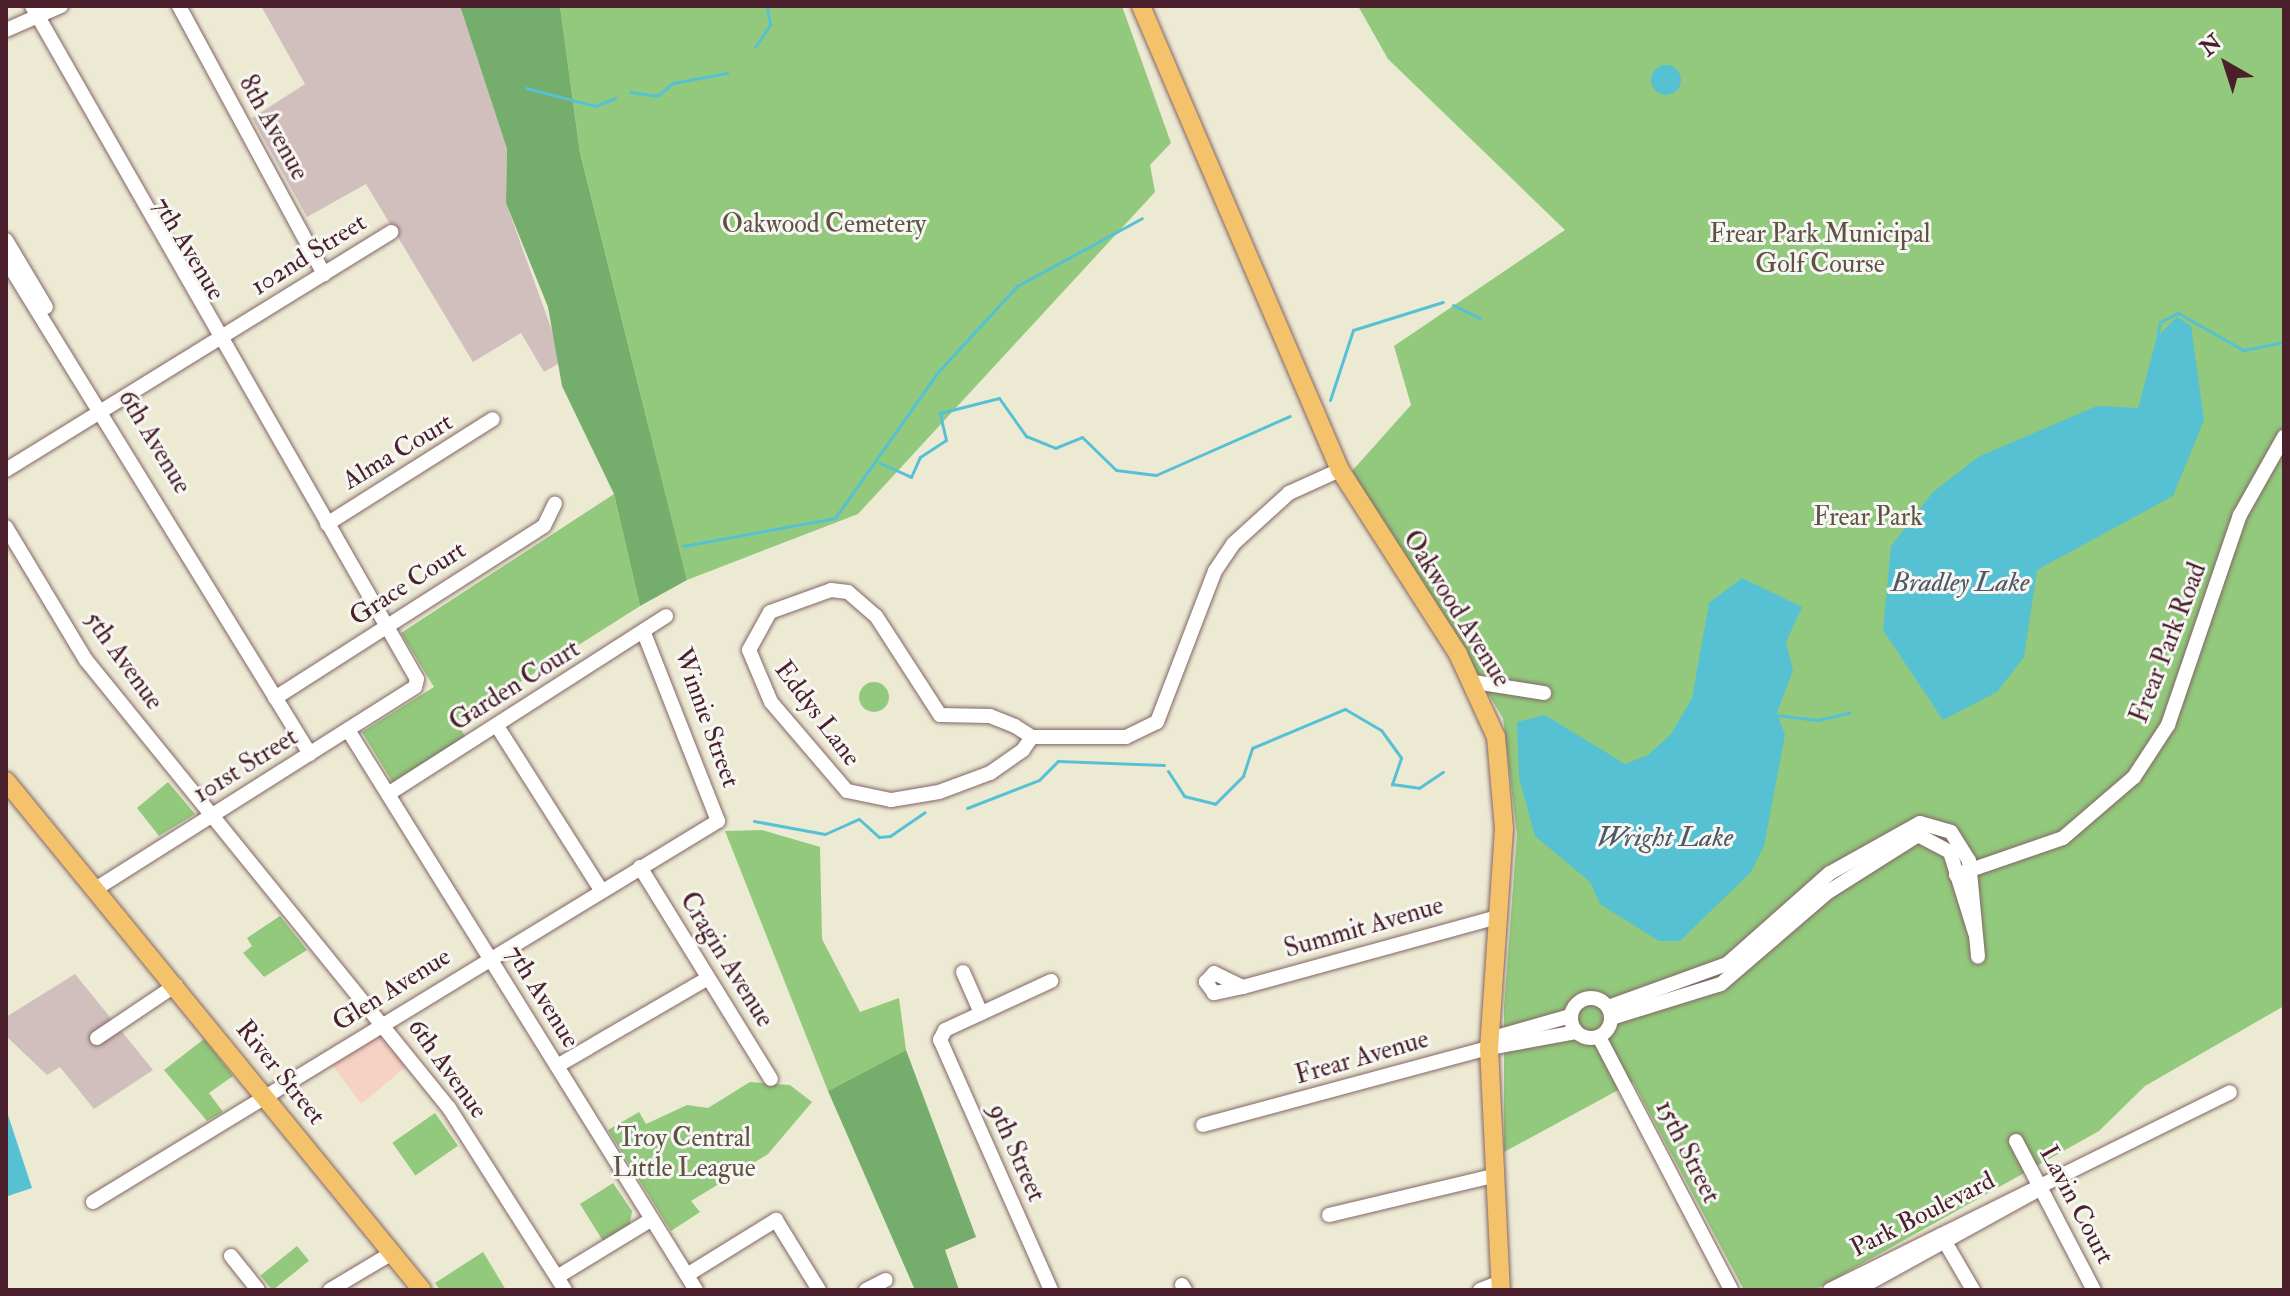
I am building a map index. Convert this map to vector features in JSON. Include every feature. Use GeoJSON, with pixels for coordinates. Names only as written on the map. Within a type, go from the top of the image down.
{"type":"FeatureCollection","features":[{"type":"Feature","properties":{"kind":"main road","name":"Oakwood Avenue"},"geometry":{"type":"LineString","coordinates":[[1141,6],[1340,470],[1474,682],[1500,764],[1498,917],[1489,1048],[1493,1176],[1501,1286]]}},
{"type":"Feature","properties":{"kind":"main road","name":"River Street"},"geometry":{"type":"LineString","coordinates":[[6,781],[176,985],[422,1290]]}},
{"type":"Feature","properties":{"kind":"street"},"geometry":{"type":"LineString","coordinates":[[6,30],[30,12],[61,6]]}},
{"type":"Feature","properties":{"kind":"street","name":"8th Avenue"},"geometry":{"type":"LineString","coordinates":[[179,6],[324,274]]}},
{"type":"Feature","properties":{"kind":"street","name":"7th Avenue"},"geometry":{"type":"LineString","coordinates":[[30,12],[417,679]]}},
{"type":"Feature","properties":{"kind":"street","name":"102nd Street"},"geometry":{"type":"LineString","coordinates":[[6,470],[391,232]]}},
{"type":"Feature","properties":{"kind":"street","name":"6th Avenue"},"geometry":{"type":"LineString","coordinates":[[6,240],[102,410],[310,754]]}},
{"type":"Feature","properties":{"kind":"street","name":"6th Avenue"},"geometry":{"type":"LineString","coordinates":[[6,260],[102,410]]}},
{"type":"Feature","properties":{"kind":"street","name":"Alma Court"},"geometry":{"type":"LineString","coordinates":[[323,517],[493,419]]}},
{"type":"Feature","properties":{"kind":"street","name":"Frear Park Road"},"geometry":{"type":"LineString","coordinates":[[1956,875],[2063,838],[2145,762],[2168,725],[2249,492],[2284,437]]}},
{"type":"Feature","properties":{"kind":"street","name":"Eddys Lane"},"geometry":{"type":"LineString","coordinates":[[1032,737],[990,773],[951,788],[891,800],[858,797],[836,782],[771,702],[753,671],[752,636],[770,612],[803,596],[848,592],[893,635],[940,715],[990,716],[1032,737],[1126,737],[1157,722],[1215,571],[1233,544],[1289,493],[1340,470]]}},
{"type":"Feature","properties":{"kind":"street","name":"Grace Court"},"geometry":{"type":"LineString","coordinates":[[275,698],[544,526],[555,503]]}},
{"type":"Feature","properties":{"kind":"street","name":"5th Avenue"},"geometry":{"type":"LineString","coordinates":[[6,527],[86,660],[213,815]]}},
{"type":"Feature","properties":{"kind":"street","name":"Garden Court"},"geometry":{"type":"LineString","coordinates":[[388,794],[644,633],[666,616]]}},
{"type":"Feature","properties":{"kind":"street","name":"Winnie Street"},"geometry":{"type":"LineString","coordinates":[[644,633],[718,821]]}},
{"type":"Feature","properties":{"kind":"street","name":"101st Street"},"geometry":{"type":"LineString","coordinates":[[96,889],[348,730],[417,679]]}},
{"type":"Feature","properties":{"kind":"street"},"geometry":{"type":"LineString","coordinates":[[1474,682],[1544,693]]}},
{"type":"Feature","properties":{"kind":"street"},"geometry":{"type":"LineString","coordinates":[[497,726],[601,890]]}},
{"type":"Feature","properties":{"kind":"street","name":"7th Avenue"},"geometry":{"type":"LineString","coordinates":[[348,730],[696,1290]]}},
{"type":"Feature","properties":{"kind":"street","name":"6th Avenue"},"geometry":{"type":"LineString","coordinates":[[213,815],[449,1108],[561,1284]]}},
{"type":"Feature","properties":{"kind":"street","name":"Glen Avenue"},"geometry":{"type":"LineString","coordinates":[[93,1202],[489,957],[718,821]]}},
{"type":"Feature","properties":{"kind":"street"},"geometry":{"type":"LineString","coordinates":[[1489,1048],[1576,1032],[1599,1037],[1610,1013],[1727,964],[1816,884],[1902,828],[1942,827],[1959,840],[1971,871],[1978,957]]}},
{"type":"Feature","properties":{"kind":"street"},"geometry":{"type":"LineString","coordinates":[[1489,1048],[1500,1036],[1570,1016],[1586,998],[1610,1013],[1721,984],[1828,892],[1910,837],[1941,842],[1956,875],[1975,933]]}},
{"type":"Feature","properties":{"kind":"street","name":"Cragin Avenue"},"geometry":{"type":"LineString","coordinates":[[640,867],[771,1079]]}},
{"type":"Feature","properties":{"kind":"street","name":"Summit Avenue"},"geometry":{"type":"LineString","coordinates":[[1243,987],[1498,917]]}},
{"type":"Feature","properties":{"kind":"street"},"geometry":{"type":"LineString","coordinates":[[963,972],[981,1013],[1051,981]]}},
{"type":"Feature","properties":{"kind":"street"},"geometry":{"type":"LineString","coordinates":[[557,1066],[708,978]]}},
{"type":"Feature","properties":{"kind":"street"},"geometry":{"type":"LineString","coordinates":[[97,1038],[176,985]]}},
{"type":"Feature","properties":{"kind":"street","name":"9th Street"},"geometry":{"type":"LineString","coordinates":[[981,1013],[941,1034],[1051,1290]]}},
{"type":"Feature","properties":{"kind":"street"},"geometry":{"type":"LineString","coordinates":[[1570,1016],[1576,1032]]}},
{"type":"Feature","properties":{"kind":"street","name":"15th Street"},"geometry":{"type":"LineString","coordinates":[[1599,1037],[1731,1290]]}},
{"type":"Feature","properties":{"kind":"street","name":"Frear Avenue"},"geometry":{"type":"LineString","coordinates":[[1203,1125],[1489,1048]]}},
{"type":"Feature","properties":{"kind":"street","name":"Park Boulevard"},"geometry":{"type":"LineString","coordinates":[[1830,1290],[1851,1287],[2230,1092]]}},
{"type":"Feature","properties":{"kind":"street","name":"Lavin Court"},"geometry":{"type":"LineString","coordinates":[[2016,1141],[2094,1290]]}},
{"type":"Feature","properties":{"kind":"street"},"geometry":{"type":"LineString","coordinates":[[1329,1215],[1493,1176]]}},
{"type":"Feature","properties":{"kind":"street"},"geometry":{"type":"LineString","coordinates":[[561,1284],[652,1219]]}},
{"type":"Feature","properties":{"kind":"street"},"geometry":{"type":"LineString","coordinates":[[687,1275],[776,1220],[819,1290]]}},
{"type":"Feature","properties":{"kind":"street"},"geometry":{"type":"LineString","coordinates":[[1943,1238],[1973,1290]]}},
{"type":"Feature","properties":{"kind":"street"},"geometry":{"type":"LineString","coordinates":[[330,1290],[392,1253]]}},
{"type":"Feature","properties":{"kind":"street"},"geometry":{"type":"LineString","coordinates":[[231,1256],[258,1290]]}},
{"type":"Feature","properties":{"kind":"street"},"geometry":{"type":"LineString","coordinates":[[866,1290],[886,1280]]}},
{"type":"Feature","properties":{"kind":"street"},"geometry":{"type":"LineString","coordinates":[[1480,1290],[1501,1286]]}},
{"type":"Feature","properties":{"kind":"shaded area"},"geometry":{"type":"Polygon","coordinates":[[[261,6],[460,6],[507,149],[506,203],[563,361],[544,372],[521,333],[473,362],[366,184],[307,217],[252,118],[305,84],[261,6]]]}},
{"type":"Feature","properties":{"kind":"shaded area"},"geometry":{"type":"Polygon","coordinates":[[[75,974],[153,1070],[94,1109],[60,1067],[47,1075],[6,1036],[6,1017],[75,974]]]}},
{"type":"Feature","properties":{"kind":"shaded area"},"geometry":{"type":"Polygon","coordinates":[[[379,1035],[407,1066],[361,1104],[331,1063],[379,1035]]]}},
{"type":"Feature","properties":{"kind":"green space"},"geometry":{"type":"Polygon","coordinates":[[[460,6],[560,6],[580,153],[687,580],[640,606],[614,494],[562,386],[548,307],[506,203],[507,149],[460,6]]]}},
{"type":"Feature","properties":{"kind":"green space","name":"Oakwood Cemetery"},"geometry":{"type":"Polygon","coordinates":[[[560,6],[1122,6],[1171,143],[1150,165],[1155,192],[858,514],[687,580],[580,153],[560,6]]]}},
{"type":"Feature","properties":{"kind":"green space","name":"Frear Park"},"geometry":{"type":"Polygon","coordinates":[[[1358,6],[2284,6],[2284,1006],[2145,1086],[2099,1131],[1815,1290],[1744,1290],[1633,1082],[1504,1152],[1504,1007],[1517,834],[1503,718],[1352,471],[1411,405],[1394,346],[1565,230],[1388,59],[1358,6]]]}},
{"type":"Feature","properties":{"kind":"green space"},"geometry":{"type":"Polygon","coordinates":[[[614,494],[640,606],[457,722],[466,738],[393,783],[362,732],[434,687],[401,633],[614,494]]]}},
{"type":"Feature","properties":{"kind":"green space"},"geometry":{"type":"Polygon","coordinates":[[[874,682],[880,683],[888,691],[888,703],[880,711],[874,712],[868,711],[860,703],[859,697],[860,691],[868,683],[874,682]]]}},
{"type":"Feature","properties":{"kind":"green space"},"geometry":{"type":"Polygon","coordinates":[[[168,782],[195,814],[159,836],[137,808],[168,782]]]}},
{"type":"Feature","properties":{"kind":"green space"},"geometry":{"type":"Polygon","coordinates":[[[762,830],[820,847],[822,939],[860,1012],[899,998],[906,1050],[828,1091],[725,831],[762,830]]]}},
{"type":"Feature","properties":{"kind":"green space"},"geometry":{"type":"Polygon","coordinates":[[[280,916],[307,950],[264,977],[243,953],[252,946],[247,938],[280,916]]]}},
{"type":"Feature","properties":{"kind":"green space"},"geometry":{"type":"Polygon","coordinates":[[[204,1039],[233,1076],[209,1093],[223,1112],[207,1121],[164,1070],[204,1039]]]}},
{"type":"Feature","properties":{"kind":"green space"},"geometry":{"type":"Polygon","coordinates":[[[906,1050],[976,1237],[945,1250],[959,1290],[915,1290],[828,1091],[906,1050]]]}},
{"type":"Feature","properties":{"kind":"green space","name":"Troy Central Little League"},"geometry":{"type":"Polygon","coordinates":[[[750,1082],[790,1085],[812,1102],[768,1154],[691,1201],[700,1212],[671,1231],[608,1130],[639,1112],[646,1124],[687,1105],[708,1108],[750,1082]]]}},
{"type":"Feature","properties":{"kind":"green space"},"geometry":{"type":"Polygon","coordinates":[[[435,1113],[458,1146],[415,1176],[392,1143],[435,1113]]]}},
{"type":"Feature","properties":{"kind":"green space"},"geometry":{"type":"Polygon","coordinates":[[[613,1183],[632,1211],[630,1224],[603,1241],[580,1204],[613,1183]]]}},
{"type":"Feature","properties":{"kind":"green space"},"geometry":{"type":"Polygon","coordinates":[[[297,1246],[309,1261],[273,1290],[260,1276],[297,1246]]]}},
{"type":"Feature","properties":{"kind":"green space"},"geometry":{"type":"Polygon","coordinates":[[[483,1252],[506,1290],[440,1290],[435,1283],[483,1252]]]}},
{"type":"Feature","properties":{"kind":"water"},"geometry":{"type":"Polygon","coordinates":[[[1666,65],[1676,70],[1681,80],[1676,90],[1666,95],[1656,90],[1651,80],[1656,70],[1666,65]]]}},
{"type":"Feature","properties":{"kind":"water","name":"Bradley Lake"},"geometry":{"type":"Polygon","coordinates":[[[2177,317],[2191,326],[2204,420],[2173,496],[2037,570],[2024,657],[1997,692],[1943,720],[1883,630],[1891,546],[1933,492],[1978,457],[2097,406],[2138,408],[2157,337],[2177,317]]]}},
{"type":"Feature","properties":{"kind":"water","name":"Wright Lake"},"geometry":{"type":"Polygon","coordinates":[[[1742,578],[1802,607],[1786,642],[1793,670],[1777,713],[1785,735],[1764,846],[1751,872],[1680,941],[1659,941],[1600,904],[1590,882],[1535,836],[1519,778],[1517,722],[1545,715],[1625,764],[1648,755],[1671,734],[1692,698],[1709,603],[1742,578]]]}},
{"type":"Feature","properties":{"kind":"water"},"geometry":{"type":"Polygon","coordinates":[[[6,1109],[32,1188],[8,1196],[6,1206],[6,1109]]]}},
{"type":"Feature","properties":{"kind":"waterway"},"geometry":{"type":"LineString","coordinates":[[755,47],[770,25],[767,6]]}},
{"type":"Feature","properties":{"kind":"waterway"},"geometry":{"type":"LineString","coordinates":[[630,92],[657,96],[673,83],[727,73]]}},
{"type":"Feature","properties":{"kind":"waterway"},"geometry":{"type":"LineString","coordinates":[[526,88],[595,106],[616,98]]}},
{"type":"Feature","properties":{"kind":"waterway"},"geometry":{"type":"LineString","coordinates":[[683,546],[835,518],[938,372],[1017,286],[1142,218]]}},
{"type":"Feature","properties":{"kind":"waterway"},"geometry":{"type":"LineString","coordinates":[[1330,400],[1353,330],[1443,302]]}},
{"type":"Feature","properties":{"kind":"waterway"},"geometry":{"type":"LineString","coordinates":[[1453,305],[1480,318]]}},
{"type":"Feature","properties":{"kind":"waterway"},"geometry":{"type":"LineString","coordinates":[[2157,340],[2160,322],[2178,313],[2243,350],[2284,342]]}},
{"type":"Feature","properties":{"kind":"waterway"},"geometry":{"type":"LineString","coordinates":[[880,463],[911,477],[920,457],[946,440],[940,413],[999,398],[1026,436],[1055,448],[1082,437],[1116,470],[1156,475],[1290,416]]}},
{"type":"Feature","properties":{"kind":"waterway"},"geometry":{"type":"LineString","coordinates":[[1168,771],[1184,796],[1215,804],[1243,776],[1252,748],[1345,709],[1381,730],[1401,758],[1392,784],[1419,788],[1443,772]]}},
{"type":"Feature","properties":{"kind":"waterway"},"geometry":{"type":"LineString","coordinates":[[1775,715],[1818,720],[1849,713]]}},
{"type":"Feature","properties":{"kind":"waterway"},"geometry":{"type":"LineString","coordinates":[[967,808],[1039,780],[1058,761],[1164,765]]}},
{"type":"Feature","properties":{"kind":"waterway"},"geometry":{"type":"LineString","coordinates":[[754,821],[825,834],[859,819],[879,837],[890,836],[925,812]]}},
{"type":"Feature","properties":{"kind":"park label","name":"Frear Park Municipal Golf Course"},"geometry":{"type":"Point","coordinates":[1820,250]}}]}
